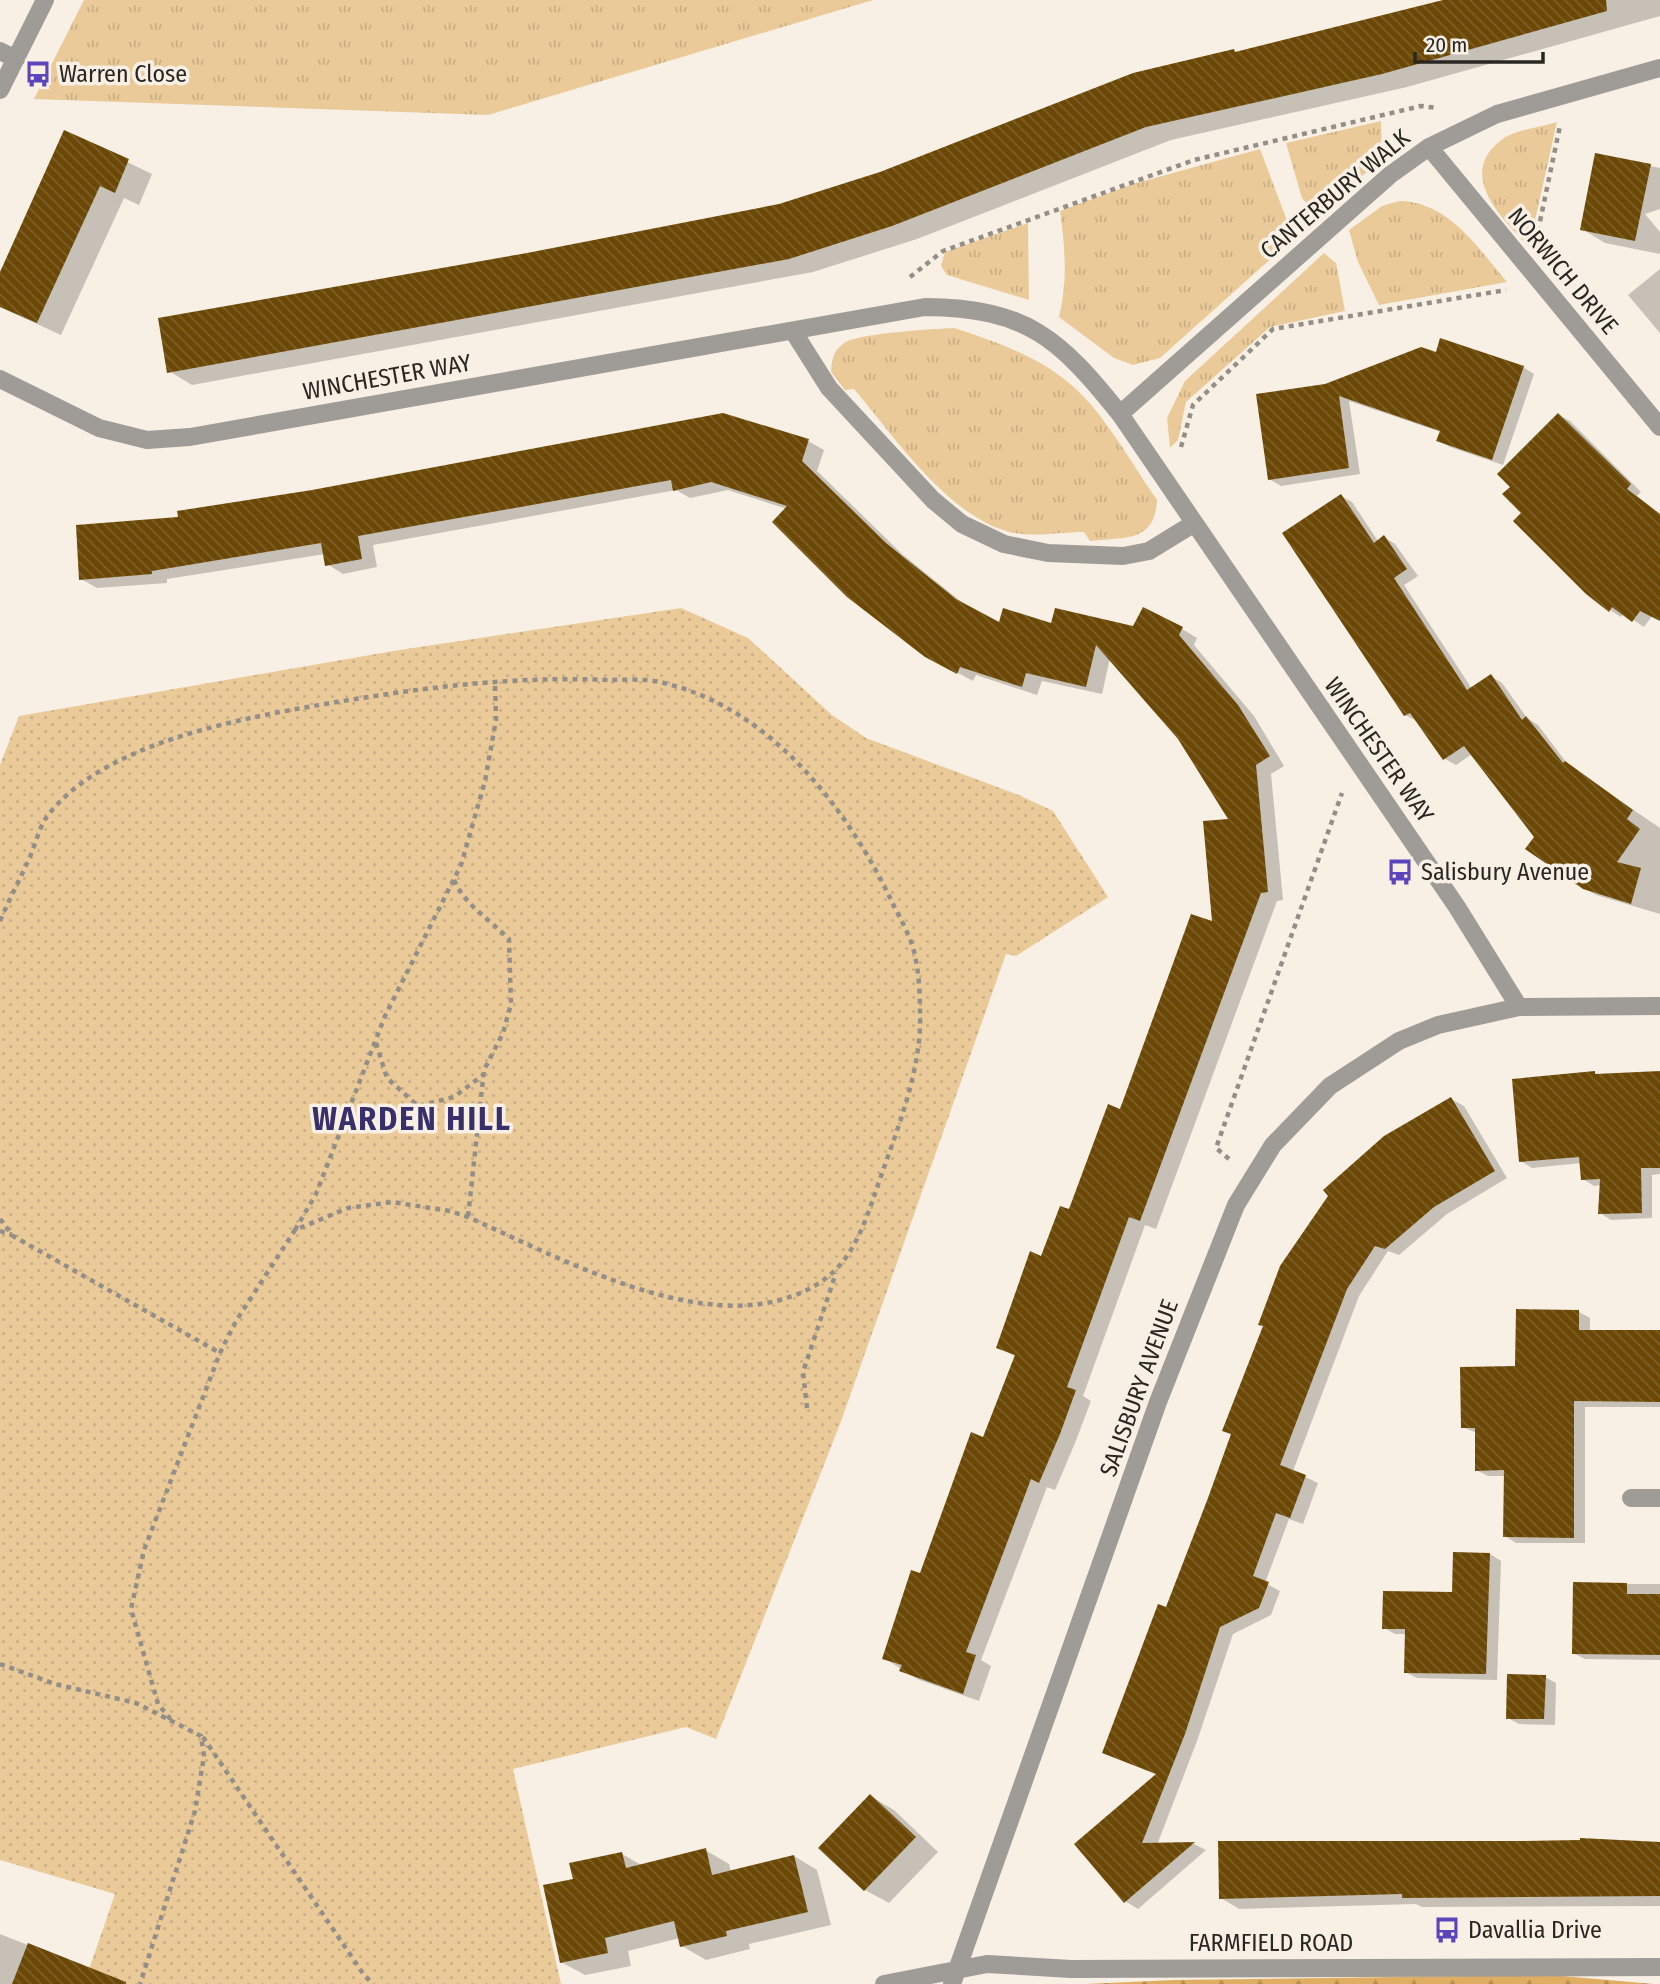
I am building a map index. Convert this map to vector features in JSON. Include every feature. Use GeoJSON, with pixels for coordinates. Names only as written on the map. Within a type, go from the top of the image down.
{"type":"FeatureCollection","features":[{"type":"Feature","properties":{"kind":"street"},"geometry":{"type":"LineString","coordinates":[[0,90],[8,55],[45,0]]}},
{"type":"Feature","properties":{"kind":"street","name":"CANTERBURY WALK"},"geometry":{"type":"LineString","coordinates":[[1120,414],[1390,175],[1429,147],[1497,114],[1660,68]]}},
{"type":"Feature","properties":{"kind":"street","name":"NORWICH DRIVE"},"geometry":{"type":"LineString","coordinates":[[1429,147],[1660,427]]}},
{"type":"Feature","properties":{"kind":"street","name":"WINCHESTER WAY"},"geometry":{"type":"LineString","coordinates":[[0,379],[99,428],[147,440],[203,435],[925,307],[982,310],[1027,326],[1059,345],[1079,363],[1120,414],[1457,907],[1518,1007]]}},
{"type":"Feature","properties":{"kind":"street"},"geometry":{"type":"LineString","coordinates":[[793,331],[829,388],[933,500],[962,524],[1004,544],[1048,553],[1123,556],[1149,551],[1193,524]]}},
{"type":"Feature","properties":{"kind":"street","name":"SALISBURY AVENUE"},"geometry":{"type":"LineString","coordinates":[[955,1977],[1158,1402],[1224,1232],[1250,1178],[1300,1114],[1330,1086],[1399,1041],[1438,1025],[1518,1007],[1660,1006]]}},
{"type":"Feature","properties":{"kind":"street"},"geometry":{"type":"LineString","coordinates":[[1631,1498],[1660,1498]]}},
{"type":"Feature","properties":{"kind":"street","name":"FARMFIELD ROAD"},"geometry":{"type":"LineString","coordinates":[[884,1984],[955,1977],[987,1964],[1071,1969],[1660,1966]]}},
{"type":"Feature","properties":{"kind":"path"},"geometry":{"type":"LineString","coordinates":[[1530,269],[1567,95]]}},
{"type":"Feature","properties":{"kind":"path"},"geometry":{"type":"LineString","coordinates":[[901,284],[943,251],[1194,159],[1421,106],[1446,109]]}},
{"type":"Feature","properties":{"kind":"path"},"geometry":{"type":"LineString","coordinates":[[1157,468],[1181,448],[1193,405],[1273,329],[1542,284]]}},
{"type":"Feature","properties":{"kind":"path"},"geometry":{"type":"LineString","coordinates":[[0,920],[30,858],[43,822],[70,790],[121,759],[247,719],[424,688],[567,678],[663,682],[735,711],[775,743],[842,814],[872,859],[915,952],[921,1017],[916,1056],[901,1121],[857,1239],[836,1272],[803,1372],[807,1408]]}},
{"type":"Feature","properties":{"kind":"path"},"geometry":{"type":"LineString","coordinates":[[172,1721],[158,1704],[131,1609],[144,1550],[220,1353],[236,1321],[316,1194],[384,1016],[461,865],[485,781],[496,720],[495,681]]}},
{"type":"Feature","properties":{"kind":"path"},"geometry":{"type":"LineString","coordinates":[[1250,1178],[1216,1148],[1341,793],[1366,775]]}},
{"type":"Feature","properties":{"kind":"path"},"geometry":{"type":"LineString","coordinates":[[454,879],[463,900],[486,916],[509,939],[510,1004],[503,1033],[483,1074],[468,1217]]}},
{"type":"Feature","properties":{"kind":"path"},"geometry":{"type":"LineString","coordinates":[[375,1041],[387,1078],[418,1106],[454,1097],[483,1074]]}},
{"type":"Feature","properties":{"kind":"path"},"geometry":{"type":"LineString","coordinates":[[295,1230],[348,1208],[392,1202],[450,1211],[616,1284],[722,1307],[776,1301],[809,1290],[836,1272]]}},
{"type":"Feature","properties":{"kind":"path"},"geometry":{"type":"LineString","coordinates":[[0,1219],[13,1236]]}},
{"type":"Feature","properties":{"kind":"path"},"geometry":{"type":"LineString","coordinates":[[0,1231],[220,1353]]}},
{"type":"Feature","properties":{"kind":"path"},"geometry":{"type":"LineString","coordinates":[[0,1664],[55,1684],[136,1703],[201,1736],[363,1975],[373,1984]]}},
{"type":"Feature","properties":{"kind":"path"},"geometry":{"type":"LineString","coordinates":[[140,1984],[195,1811],[204,1756],[201,1736]]}},
{"type":"Feature","properties":{"kind":"green space"},"geometry":{"type":"Polygon","coordinates":[[[84,0],[873,0],[488,115],[34,99],[84,0]]]}},
{"type":"Feature","properties":{"kind":"green space"},"geometry":{"type":"Polygon","coordinates":[[[1381,121],[1382,151],[1369,170],[1328,206],[1311,208],[1302,198],[1286,143],[1381,121]]]}},
{"type":"Feature","properties":{"kind":"green space"},"geometry":{"type":"Polygon","coordinates":[[[1557,122],[1529,247],[1497,211],[1483,183],[1482,169],[1488,154],[1506,137],[1557,122]]]}},
{"type":"Feature","properties":{"kind":"green space"},"geometry":{"type":"Polygon","coordinates":[[[1260,149],[1286,218],[1295,228],[1294,238],[1160,358],[1133,365],[1114,358],[1059,317],[1065,264],[1060,211],[1133,184],[1260,149]]]}},
{"type":"Feature","properties":{"kind":"green space"},"geometry":{"type":"Polygon","coordinates":[[[1399,201],[1417,203],[1447,218],[1473,241],[1507,282],[1379,305],[1358,262],[1349,230],[1382,206],[1399,201]]]}},
{"type":"Feature","properties":{"kind":"green space"},"geometry":{"type":"Polygon","coordinates":[[[1028,223],[1029,300],[947,275],[941,266],[945,252],[1028,223]]]}},
{"type":"Feature","properties":{"kind":"green space"},"geometry":{"type":"Polygon","coordinates":[[[1324,253],[1336,263],[1345,311],[1270,327],[1186,402],[1178,440],[1170,448],[1167,418],[1185,381],[1324,253]]]}},
{"type":"Feature","properties":{"kind":"green space"},"geometry":{"type":"Polygon","coordinates":[[[954,328],[1005,346],[1038,362],[1054,371],[1082,395],[1111,431],[1157,500],[1155,514],[1144,531],[1126,538],[1090,541],[1084,532],[1022,534],[990,525],[968,512],[925,474],[854,389],[845,390],[831,372],[835,352],[844,343],[852,340],[897,332],[954,328]]]}},
{"type":"Feature","properties":{"kind":"green space"},"geometry":{"type":"Polygon","coordinates":[[[681,608],[748,638],[832,715],[866,738],[1019,795],[1053,811],[1108,897],[1016,956],[1006,954],[840,1424],[716,1739],[686,1727],[513,1769],[561,1984],[84,1984],[115,1894],[0,1860],[0,765],[19,716],[393,651],[681,608]]]}},
{"type":"Feature","properties":{"kind":"green space"},"geometry":{"type":"Polygon","coordinates":[[[1550,1975],[1654,1984],[1085,1984],[1174,1980],[1550,1975]]]}},
{"type":"Feature","properties":{"kind":"building"},"geometry":{"type":"Polygon","coordinates":[[[1443,0],[1606,0],[1607,11],[1382,74],[1146,127],[892,226],[789,259],[167,373],[158,318],[527,253],[779,204],[880,172],[1133,73],[1234,49],[1235,52],[1443,0]]]}},
{"type":"Feature","properties":{"kind":"building"},"geometry":{"type":"Polygon","coordinates":[[[64,130],[129,159],[115,193],[100,186],[37,323],[0,307],[0,272],[64,130]]]}},
{"type":"Feature","properties":{"kind":"building"},"geometry":{"type":"Polygon","coordinates":[[[1595,153],[1651,164],[1635,241],[1580,230],[1595,153]]]}},
{"type":"Feature","properties":{"kind":"building"},"geometry":{"type":"Polygon","coordinates":[[[1440,338],[1524,366],[1492,460],[1436,441],[1440,431],[1339,396],[1349,468],[1268,480],[1256,394],[1325,384],[1421,347],[1436,352],[1440,338]]]}},
{"type":"Feature","properties":{"kind":"building"},"geometry":{"type":"Polygon","coordinates":[[[723,413],[809,439],[802,461],[886,543],[956,599],[999,622],[1003,608],[1051,623],[1055,608],[1133,626],[1143,607],[1183,627],[1179,635],[1238,705],[1270,756],[1256,765],[1268,892],[1261,893],[1140,1221],[1129,1217],[1067,1387],[1076,1390],[1060,1434],[1039,1483],[1031,1479],[966,1652],[976,1655],[963,1694],[899,1671],[902,1665],[882,1659],[911,1570],[920,1573],[971,1432],[983,1437],[1015,1355],[996,1348],[1030,1251],[1041,1256],[1060,1206],[1069,1209],[1108,1104],[1120,1109],[1191,914],[1212,921],[1203,821],[1228,819],[1178,739],[1096,645],[1086,687],[1026,673],[1022,687],[960,667],[957,674],[925,657],[847,597],[772,522],[787,506],[711,482],[673,491],[671,480],[358,536],[362,559],[325,566],[321,543],[152,571],[152,574],[79,580],[76,525],[178,517],[177,511],[312,490],[723,413]]]}},
{"type":"Feature","properties":{"kind":"building"},"geometry":{"type":"Polygon","coordinates":[[[1558,413],[1631,484],[1627,489],[1660,514],[1660,621],[1640,611],[1632,622],[1612,607],[1609,612],[1586,594],[1513,521],[1521,513],[1502,494],[1510,487],[1497,474],[1558,413]]]}},
{"type":"Feature","properties":{"kind":"building"},"geometry":{"type":"Polygon","coordinates":[[[1341,494],[1374,543],[1384,535],[1407,569],[1394,578],[1467,690],[1491,674],[1522,720],[1526,716],[1563,763],[1565,761],[1633,810],[1627,819],[1640,829],[1617,862],[1641,868],[1631,904],[1583,889],[1525,849],[1534,837],[1464,746],[1443,760],[1410,713],[1404,716],[1282,533],[1341,494]]]}},
{"type":"Feature","properties":{"kind":"building"},"geometry":{"type":"Polygon","coordinates":[[[1595,1071],[1595,1074],[1660,1071],[1660,1168],[1641,1168],[1642,1213],[1598,1214],[1600,1179],[1581,1180],[1579,1157],[1519,1162],[1512,1079],[1595,1071]]]}},
{"type":"Feature","properties":{"kind":"building"},"geometry":{"type":"Polygon","coordinates":[[[1451,1097],[1495,1171],[1434,1207],[1385,1249],[1375,1246],[1347,1289],[1280,1465],[1306,1475],[1290,1518],[1276,1513],[1253,1576],[1269,1582],[1259,1608],[1220,1627],[1185,1734],[1142,1843],[1195,1842],[1124,1903],[1074,1844],[1156,1774],[1102,1753],[1158,1604],[1166,1607],[1208,1498],[1231,1434],[1222,1431],[1263,1326],[1258,1325],[1280,1266],[1328,1196],[1323,1190],[1384,1136],[1451,1097]]]}},
{"type":"Feature","properties":{"kind":"building"},"geometry":{"type":"Polygon","coordinates":[[[1516,1309],[1579,1310],[1579,1330],[1660,1330],[1660,1402],[1574,1401],[1574,1538],[1503,1537],[1504,1470],[1475,1471],[1475,1428],[1461,1428],[1460,1367],[1515,1366],[1516,1309]]]}},
{"type":"Feature","properties":{"kind":"building"},"geometry":{"type":"Polygon","coordinates":[[[1453,1552],[1490,1553],[1486,1674],[1404,1673],[1405,1629],[1382,1629],[1383,1591],[1452,1592],[1453,1552]]]}},
{"type":"Feature","properties":{"kind":"building"},"geometry":{"type":"Polygon","coordinates":[[[1573,1582],[1627,1583],[1627,1594],[1660,1594],[1660,1655],[1572,1654],[1573,1582]]]}},
{"type":"Feature","properties":{"kind":"building"},"geometry":{"type":"Polygon","coordinates":[[[1507,1674],[1546,1675],[1544,1719],[1506,1719],[1507,1674]]]}},
{"type":"Feature","properties":{"kind":"building"},"geometry":{"type":"Polygon","coordinates":[[[870,1794],[916,1837],[864,1891],[818,1848],[870,1794]]]}},
{"type":"Feature","properties":{"kind":"building"},"geometry":{"type":"Polygon","coordinates":[[[1580,1838],[1660,1842],[1660,1896],[1402,1898],[1402,1894],[1219,1899],[1218,1841],[1520,1841],[1580,1838]]]}},
{"type":"Feature","properties":{"kind":"building"},"geometry":{"type":"Polygon","coordinates":[[[706,1848],[712,1875],[794,1855],[808,1912],[726,1931],[727,1936],[680,1947],[674,1921],[605,1938],[608,1953],[560,1963],[543,1885],[573,1879],[569,1863],[622,1852],[626,1868],[706,1848]]]}},
{"type":"Feature","properties":{"kind":"building"},"geometry":{"type":"Polygon","coordinates":[[[28,1943],[126,1982],[126,1984],[12,1984],[28,1943]]]}},
{"type":"Feature","properties":{"kind":"place","name":"Warren Close"},"geometry":{"type":"Point","coordinates":[38,74]}},
{"type":"Feature","properties":{"kind":"place","name":"Salisbury Avenue"},"geometry":{"type":"Point","coordinates":[1400,872]}},
{"type":"Feature","properties":{"kind":"place","name":"Davallia Drive"},"geometry":{"type":"Point","coordinates":[1447,1930]}},
{"type":"Feature","properties":{"kind":"district","name":"WARDEN HILL"},"geometry":{"type":"Point","coordinates":[412,1119]}}]}
